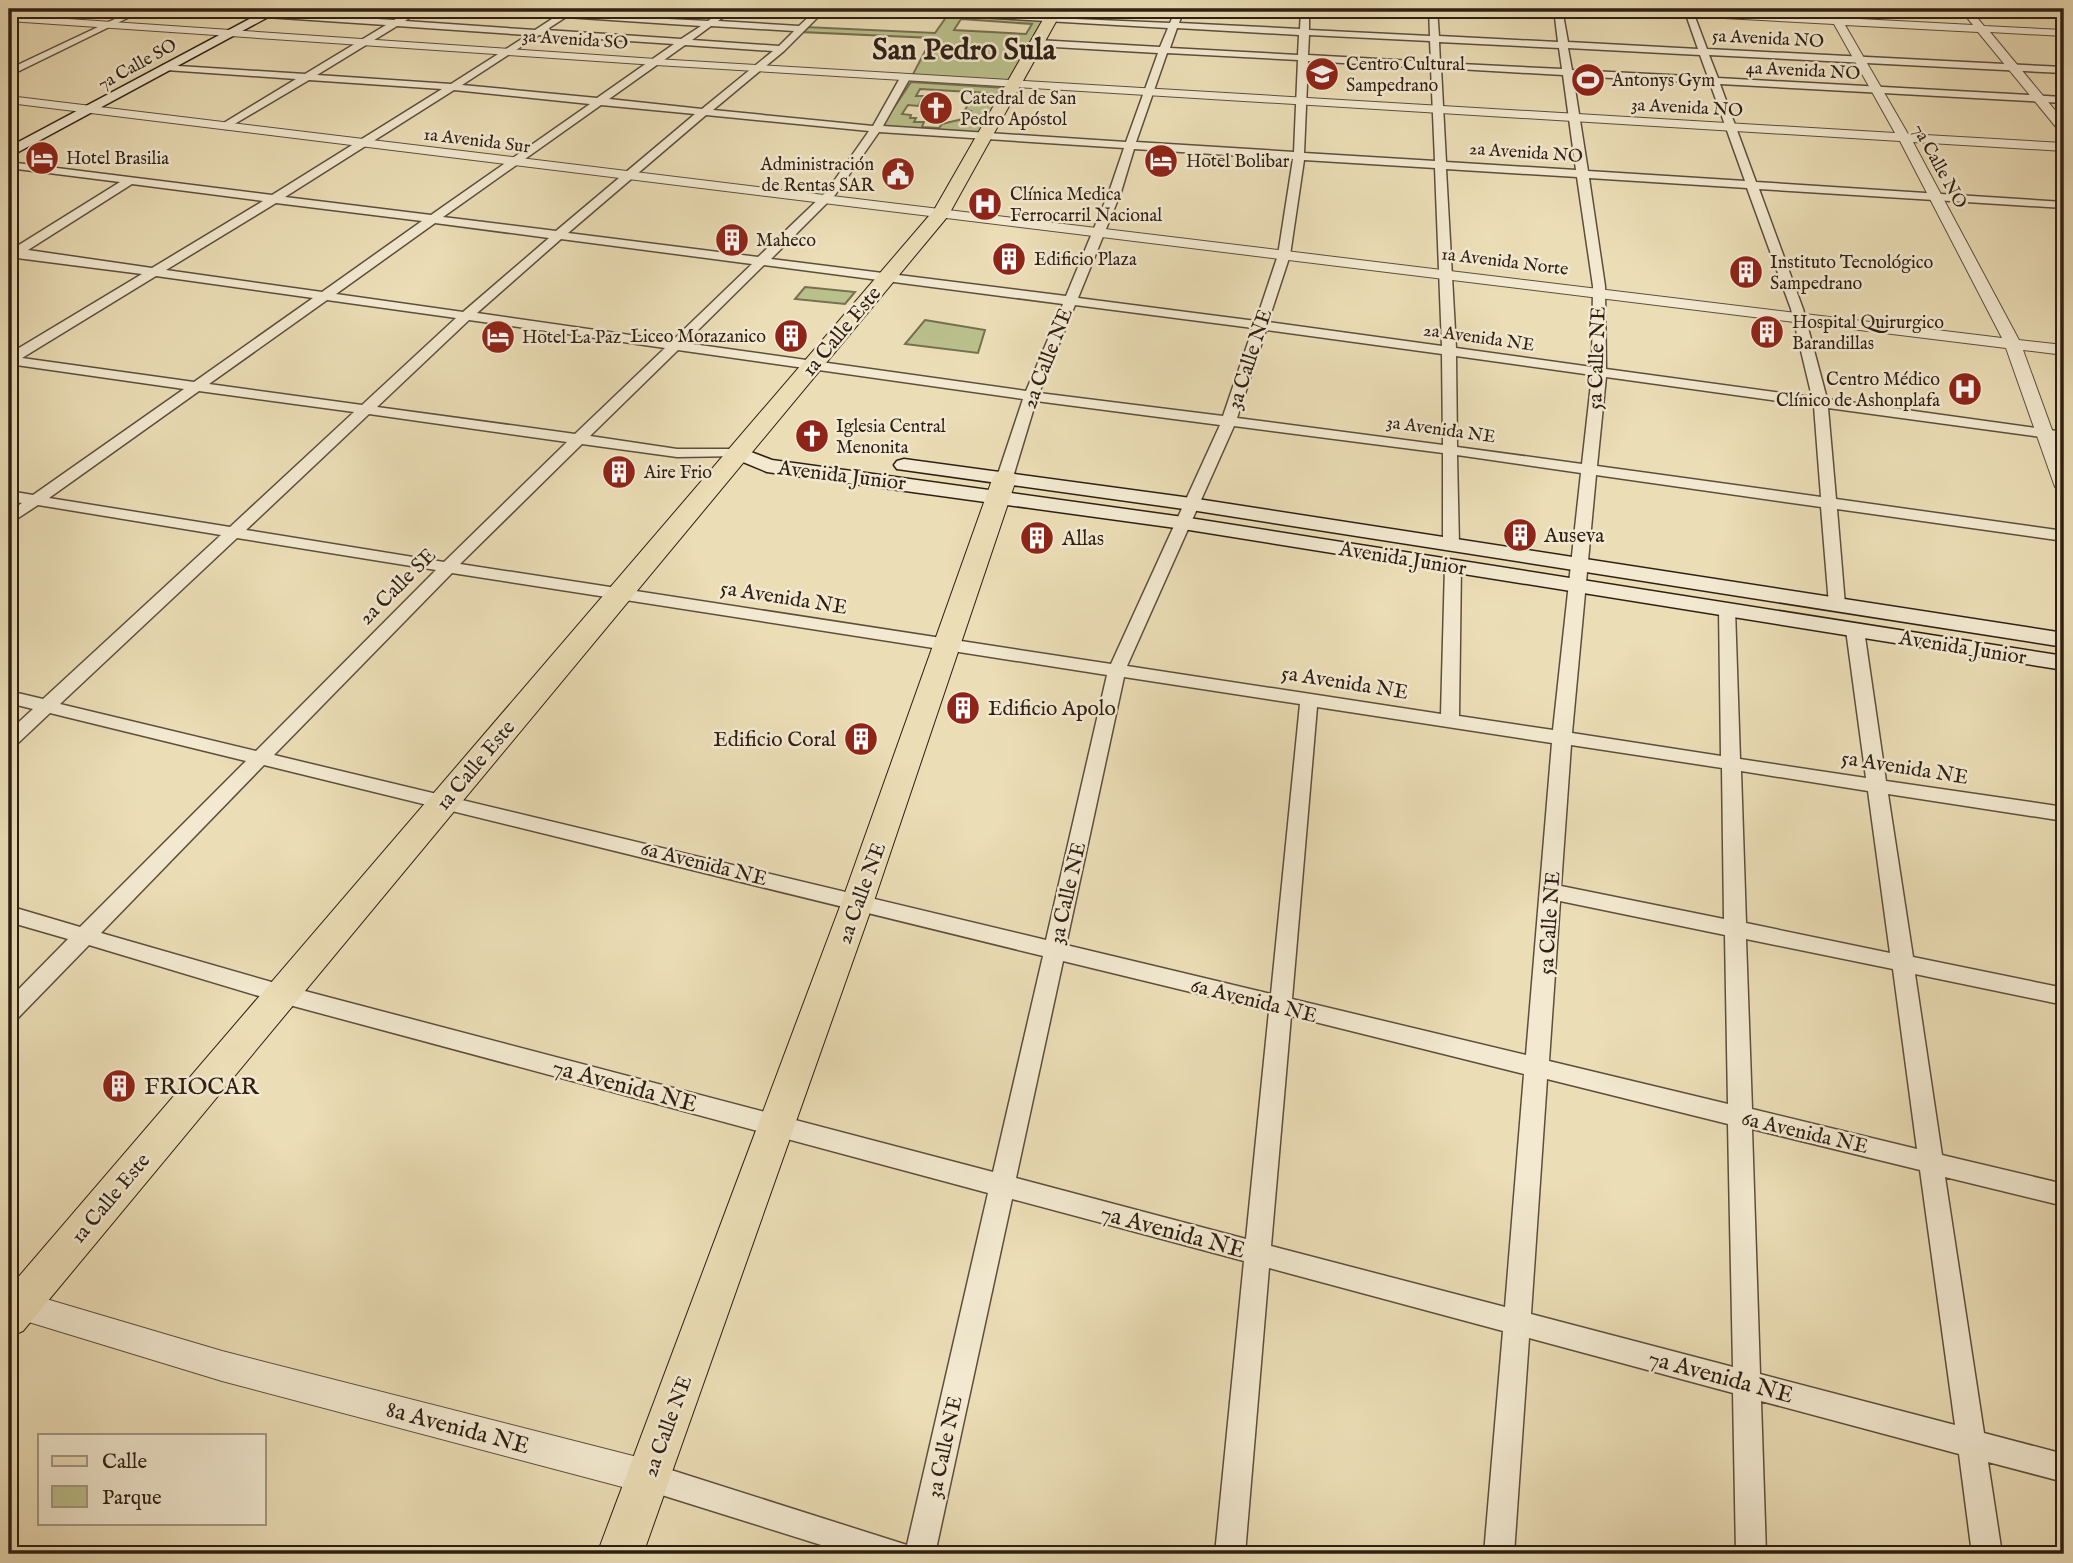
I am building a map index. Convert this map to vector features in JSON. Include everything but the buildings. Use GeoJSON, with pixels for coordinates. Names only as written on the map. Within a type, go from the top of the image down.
{"type":"FeatureCollection","features":[{"type":"Feature","properties":{"kind":"main road","name":"7a Calle SO"},"geometry":{"type":"LineString","coordinates":[[9,153],[272,11]]}},
{"type":"Feature","properties":{"kind":"main road","name":"1a Calle Este"},"geometry":{"type":"LineString","coordinates":[[12,1309],[282,994],[942,212],[1053,14]]}},
{"type":"Feature","properties":{"kind":"main road","name":"Avenida Junior"},"geometry":{"type":"LineString","coordinates":[[738,453],[767,466],[1002,486],[1577,575],[1837,605],[2064,640]]}},
{"type":"Feature","properties":{"kind":"main road","name":"2a Calle NE"},"geometry":{"type":"LineString","coordinates":[[620,1554],[858,901],[1002,486]]}},
{"type":"Feature","properties":{"kind":"main road","name":"Avenida Junior"},"geometry":{"type":"LineString","coordinates":[[1577,575],[1727,609],[2064,663]]}},
{"type":"Feature","properties":{"kind":"street"},"geometry":{"type":"LineString","coordinates":[[9,73],[142,9]]}},
{"type":"Feature","properties":{"kind":"street"},"geometry":{"type":"LineString","coordinates":[[226,126],[418,9]]}},
{"type":"Feature","properties":{"kind":"street"},"geometry":{"type":"LineString","coordinates":[[470,9],[801,29]]}},
{"type":"Feature","properties":{"kind":"street"},"geometry":{"type":"LineString","coordinates":[[590,16],[601,9]]}},
{"type":"Feature","properties":{"kind":"street"},"geometry":{"type":"LineString","coordinates":[[9,519],[730,9]]}},
{"type":"Feature","properties":{"kind":"street"},"geometry":{"type":"LineString","coordinates":[[9,741],[466,316],[626,176],[757,69],[822,9]]}},
{"type":"Feature","properties":{"kind":"street","name":"5a Avenida NO"},"geometry":{"type":"LineString","coordinates":[[843,9],[1053,14],[1173,25],[2064,70]]}},
{"type":"Feature","properties":{"kind":"street","name":"2a Calle NE"},"geometry":{"type":"LineString","coordinates":[[1002,486],[1031,396],[1098,232],[1163,49],[1180,9]]}},
{"type":"Feature","properties":{"kind":"street","name":"3a Calle NE"},"geometry":{"type":"LineString","coordinates":[[920,1554],[1117,670],[1229,421],[1283,255],[1293,209],[1299,155],[1305,9]]}},
{"type":"Feature","properties":{"kind":"street"},"geometry":{"type":"LineString","coordinates":[[1433,9],[1448,352],[1452,555],[1450,721]]}},
{"type":"Feature","properties":{"kind":"street","name":"5a Calle NE"},"geometry":{"type":"LineString","coordinates":[[1499,1554],[1562,738],[1599,373],[1598,292],[1558,9]]}},
{"type":"Feature","properties":{"kind":"street"},"geometry":{"type":"LineString","coordinates":[[1612,9],[1834,15],[1981,29],[2064,33]]}},
{"type":"Feature","properties":{"kind":"street"},"geometry":{"type":"LineString","coordinates":[[1965,9],[2064,129]]}},
{"type":"Feature","properties":{"kind":"street"},"geometry":{"type":"LineString","coordinates":[[272,11],[394,23],[780,48]]}},
{"type":"Feature","properties":{"kind":"street"},"geometry":{"type":"LineString","coordinates":[[1689,11],[1799,315],[1821,403],[1837,605]]}},
{"type":"Feature","properties":{"kind":"street"},"geometry":{"type":"LineString","coordinates":[[9,360],[366,143],[564,15]]}},
{"type":"Feature","properties":{"kind":"street","name":"7a Calle NO"},"geometry":{"type":"LineString","coordinates":[[1834,15],[1938,197],[2013,344]]}},
{"type":"Feature","properties":{"kind":"street","name":"3a Avenida SO"},"geometry":{"type":"LineString","coordinates":[[9,18],[1014,85]]}},
{"type":"Feature","properties":{"kind":"street","name":"4a Avenida NO"},"geometry":{"type":"LineString","coordinates":[[1037,43],[1303,55],[2064,100]]}},
{"type":"Feature","properties":{"kind":"street","name":"2a Avenida NO"},"geometry":{"type":"LineString","coordinates":[[166,67],[603,100],[876,129],[2064,205]]}},
{"type":"Feature","properties":{"kind":"street","name":"2a Calle SE"},"geometry":{"type":"LineString","coordinates":[[9,1013],[448,567],[824,198],[876,129],[905,78]]}},
{"type":"Feature","properties":{"kind":"street","name":"3a Avenida NO"},"geometry":{"type":"LineString","coordinates":[[1014,85],[2064,147]]}},
{"type":"Feature","properties":{"kind":"street","name":"1a Avenida Sur"},"geometry":{"type":"LineString","coordinates":[[9,100],[942,212]]}},
{"type":"Feature","properties":{"kind":"street","name":"2a Avenida NE"},"geometry":{"type":"LineString","coordinates":[[9,165],[1260,325],[2064,436]]}},
{"type":"Feature","properties":{"kind":"street"},"geometry":{"type":"LineString","coordinates":[[11,253],[128,182]]}},
{"type":"Feature","properties":{"kind":"street","name":"1a Avenida Norte"},"geometry":{"type":"LineString","coordinates":[[942,212],[1799,315],[2064,350]]}},
{"type":"Feature","properties":{"kind":"street","name":"3a Avenida NE"},"geometry":{"type":"LineString","coordinates":[[11,253],[155,271],[1031,396],[1450,450],[2064,536]]}},
{"type":"Feature","properties":{"kind":"street"},"geometry":{"type":"LineString","coordinates":[[2013,344],[2064,487]]}},
{"type":"Feature","properties":{"kind":"street"},"geometry":{"type":"LineString","coordinates":[[9,360],[696,455],[738,453]]}},
{"type":"Feature","properties":{"kind":"street","name":"5a Avenida NE"},"geometry":{"type":"LineString","coordinates":[[9,496],[619,595],[2064,814]]}},
{"type":"Feature","properties":{"kind":"street"},"geometry":{"type":"LineString","coordinates":[[1727,609],[1751,1554]]}},
{"type":"Feature","properties":{"kind":"street"},"geometry":{"type":"LineString","coordinates":[[1855,630],[1987,1554]]}},
{"type":"Feature","properties":{"kind":"street","name":"6a Avenida NE"},"geometry":{"type":"LineString","coordinates":[[9,697],[2064,1195]]}},
{"type":"Feature","properties":{"kind":"street"},"geometry":{"type":"LineString","coordinates":[[1230,1554],[1309,700]]}},
{"type":"Feature","properties":{"kind":"street"},"geometry":{"type":"LineString","coordinates":[[1552,892],[2064,996]]}},
{"type":"Feature","properties":{"kind":"street","name":"7a Avenida NE"},"geometry":{"type":"LineString","coordinates":[[9,914],[86,934],[282,994],[2064,1468]]}},
{"type":"Feature","properties":{"kind":"street","name":"8a Avenida NE"},"geometry":{"type":"LineString","coordinates":[[12,1309],[649,1477],[896,1554]]}},
{"type":"Feature","properties":{"kind":"green space"},"geometry":{"type":"Polygon","coordinates":[[[947,16],[1043,20],[1007,83],[911,78],[932,38],[801,32],[805,27],[935,33],[947,16]],[[961,19],[954,30],[1026,34],[1032,24],[961,19]]]}},
{"type":"Feature","properties":{"kind":"green space"},"geometry":{"type":"Polygon","coordinates":[[[911,82],[1006,88],[984,133],[881,127],[911,82]],[[920,89],[916,96],[924,96],[918,106],[908,105],[902,114],[916,118],[914,122],[924,122],[922,127],[939,128],[942,124],[967,118],[971,111],[965,110],[971,99],[982,100],[986,93],[920,89]]]}},
{"type":"Feature","properties":{"kind":"green space"},"geometry":{"type":"Polygon","coordinates":[[[805,287],[855,292],[845,304],[795,299],[805,287]]]}},
{"type":"Feature","properties":{"kind":"green space"},"geometry":{"type":"Polygon","coordinates":[[[925,320],[985,330],[978,353],[905,344],[925,320]]]}},
{"type":"Feature","properties":{"kind":"place","name":"Centro Cultural Sampedrano"},"geometry":{"type":"Point","coordinates":[1322,74]}},
{"type":"Feature","properties":{"kind":"place","name":"Antonys Gym"},"geometry":{"type":"Point","coordinates":[1588,80]}},
{"type":"Feature","properties":{"kind":"place","name":"Catedral de San Pedro Apóstol"},"geometry":{"type":"Point","coordinates":[936,108]}},
{"type":"Feature","properties":{"kind":"place","name":"Hotel Brasilia"},"geometry":{"type":"Point","coordinates":[42,158]}},
{"type":"Feature","properties":{"kind":"place","name":"Hotel Bolibar"},"geometry":{"type":"Point","coordinates":[1161,161]}},
{"type":"Feature","properties":{"kind":"place","name":"Administración de Rentas SAR"},"geometry":{"type":"Point","coordinates":[898,174]}},
{"type":"Feature","properties":{"kind":"place","name":"Clínica Medica Ferrocarril Nacional"},"geometry":{"type":"Point","coordinates":[985,204]}},
{"type":"Feature","properties":{"kind":"place","name":"Maheco"},"geometry":{"type":"Point","coordinates":[732,240]}},
{"type":"Feature","properties":{"kind":"place","name":"Edificio Plaza"},"geometry":{"type":"Point","coordinates":[1009,259]}},
{"type":"Feature","properties":{"kind":"place","name":"Instituto Tecnológico Sampedrano"},"geometry":{"type":"Point","coordinates":[1746,272]}},
{"type":"Feature","properties":{"kind":"place","name":"Hospital Quirurgico Barandillas"},"geometry":{"type":"Point","coordinates":[1767,332]}},
{"type":"Feature","properties":{"kind":"place","name":"Liceo Morazanico"},"geometry":{"type":"Point","coordinates":[791,336]}},
{"type":"Feature","properties":{"kind":"place","name":"Hotel La Paz"},"geometry":{"type":"Point","coordinates":[498,337]}},
{"type":"Feature","properties":{"kind":"place","name":"Centro Médico Clínico de Ashonplafa"},"geometry":{"type":"Point","coordinates":[1965,389]}},
{"type":"Feature","properties":{"kind":"place","name":"Iglesia Central Menonita"},"geometry":{"type":"Point","coordinates":[812,436]}},
{"type":"Feature","properties":{"kind":"place","name":"Aire Frio"},"geometry":{"type":"Point","coordinates":[619,472]}},
{"type":"Feature","properties":{"kind":"place","name":"Auseva"},"geometry":{"type":"Point","coordinates":[1520,535]}},
{"type":"Feature","properties":{"kind":"place","name":"Allas"},"geometry":{"type":"Point","coordinates":[1037,538]}},
{"type":"Feature","properties":{"kind":"place","name":"Edificio Apolo"},"geometry":{"type":"Point","coordinates":[963,708]}},
{"type":"Feature","properties":{"kind":"place","name":"Edificio Coral"},"geometry":{"type":"Point","coordinates":[861,739]}},
{"type":"Feature","properties":{"kind":"place","name":"FRIOCAR"},"geometry":{"type":"Point","coordinates":[119,1086]}},
{"type":"Feature","properties":{"kind":"district","name":"San Pedro Sula"},"geometry":{"type":"Point","coordinates":[964,49]}}]}
